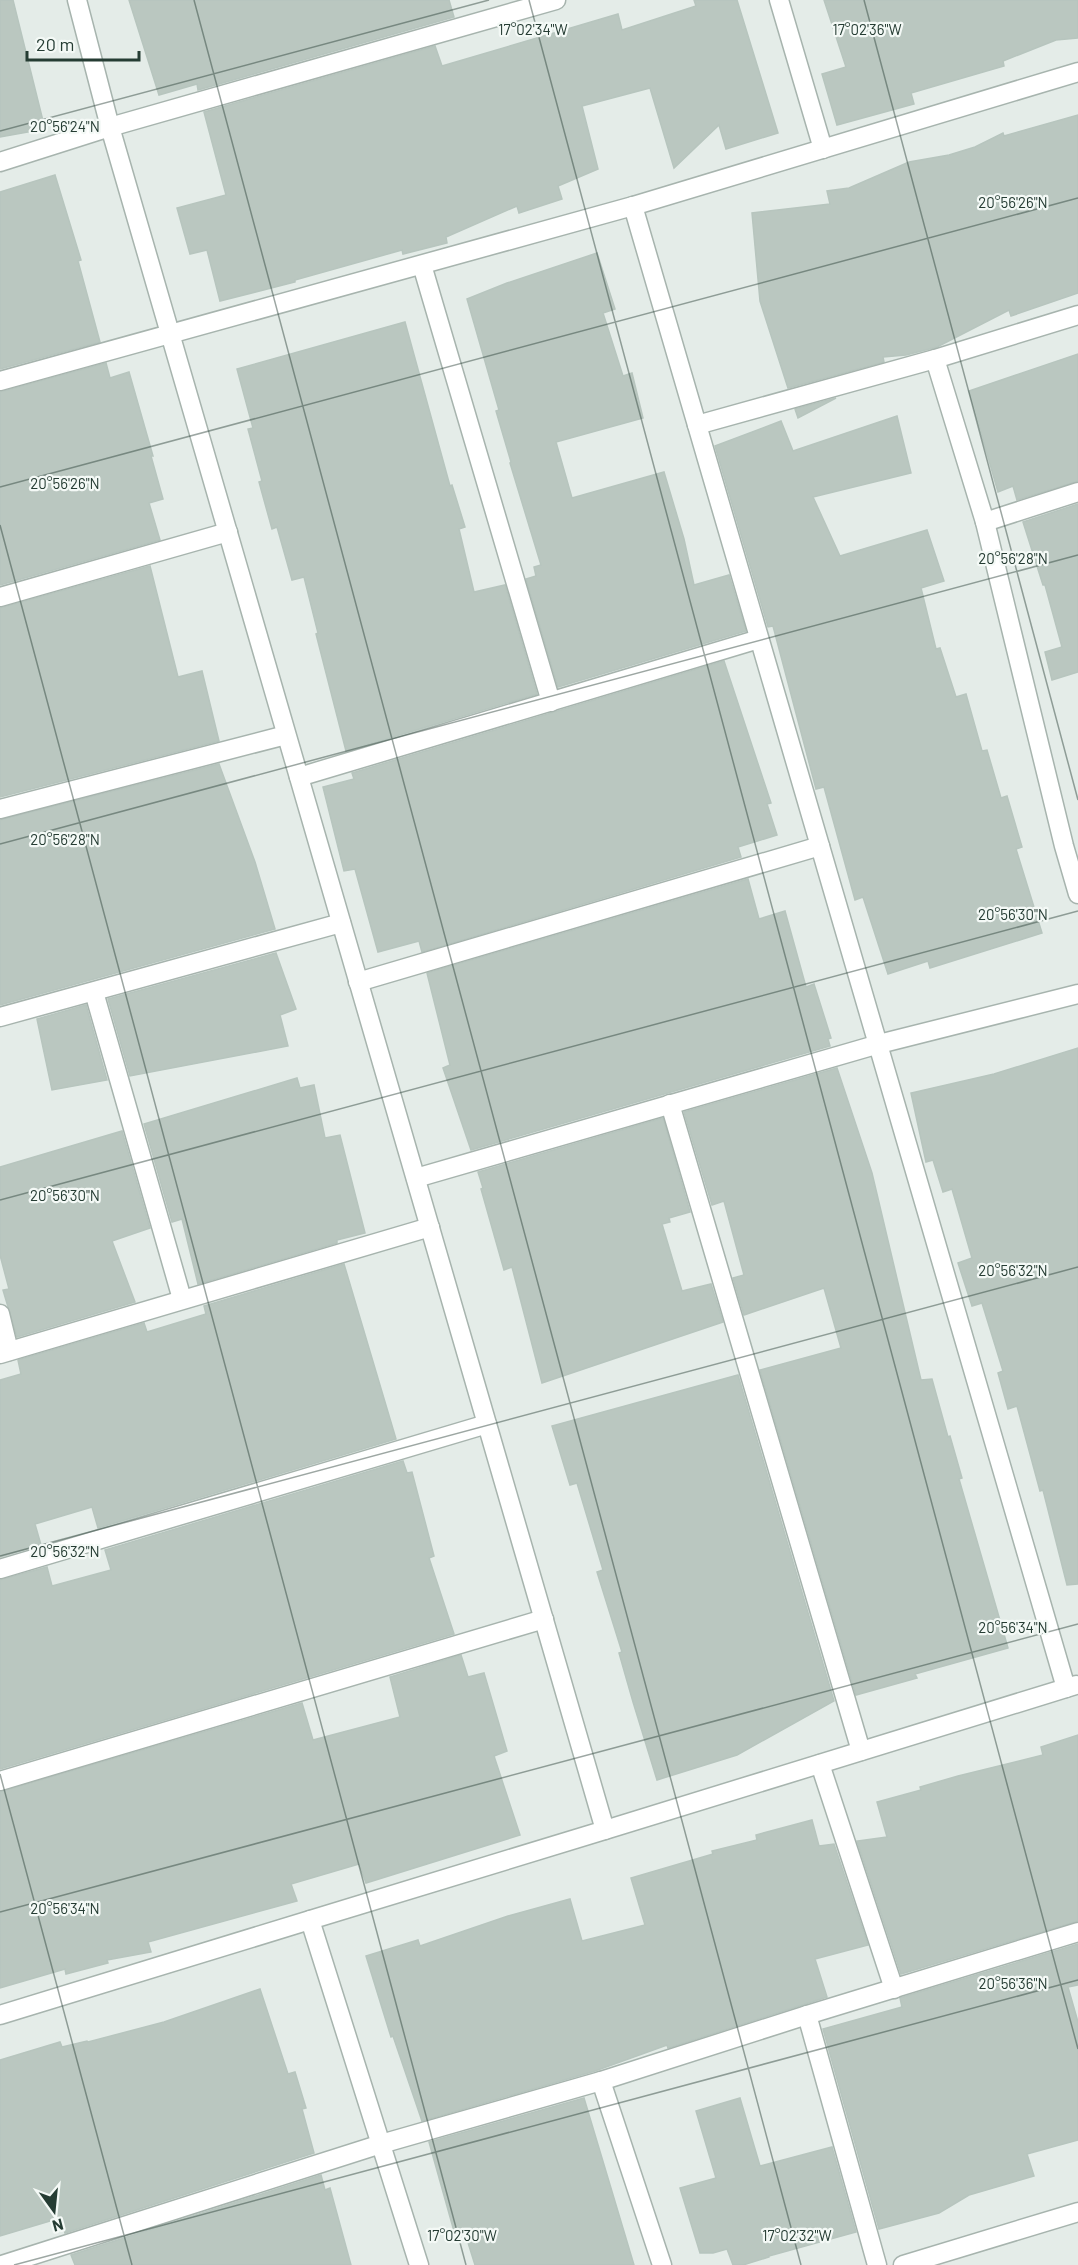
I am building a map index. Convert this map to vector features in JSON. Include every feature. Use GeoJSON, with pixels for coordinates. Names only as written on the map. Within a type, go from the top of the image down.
{"type":"FeatureCollection","features":[{"type":"Feature","properties":{"kind":"street"},"geometry":{"type":"LineString","coordinates":[[77,0],[110,126],[605,1830]]}},
{"type":"Feature","properties":{"kind":"street"},"geometry":{"type":"LineString","coordinates":[[0,162],[110,126],[556,0]]}},
{"type":"Feature","properties":{"kind":"street"},"geometry":{"type":"LineString","coordinates":[[779,0],[823,149]]}},
{"type":"Feature","properties":{"kind":"street"},"geometry":{"type":"LineString","coordinates":[[0,381],[633,206],[1078,72]]}},
{"type":"Feature","properties":{"kind":"street"},"geometry":{"type":"LineString","coordinates":[[0,2014],[1072,1687],[820,846],[633,206]]}},
{"type":"Feature","properties":{"kind":"street"},"geometry":{"type":"LineString","coordinates":[[422,265],[551,702]]}},
{"type":"Feature","properties":{"kind":"street"},"geometry":{"type":"LineString","coordinates":[[697,425],[935,359],[1078,315]]}},
{"type":"Feature","properties":{"kind":"street"},"geometry":{"type":"LineString","coordinates":[[935,359],[985,522],[1064,846],[1078,894]]}},
{"type":"Feature","properties":{"kind":"street"},"geometry":{"type":"LineString","coordinates":[[985,522],[1078,492]]}},
{"type":"Feature","properties":{"kind":"street"},"geometry":{"type":"LineString","coordinates":[[0,597],[228,532]]}},
{"type":"Feature","properties":{"kind":"street"},"geometry":{"type":"LineString","coordinates":[[299,777],[759,639]]}},
{"type":"Feature","properties":{"kind":"street"},"geometry":{"type":"LineString","coordinates":[[0,809],[286,735]]}},
{"type":"Feature","properties":{"kind":"street"},"geometry":{"type":"LineString","coordinates":[[358,982],[820,846]]}},
{"type":"Feature","properties":{"kind":"street"},"geometry":{"type":"LineString","coordinates":[[0,1017],[341,923]]}},
{"type":"Feature","properties":{"kind":"street"},"geometry":{"type":"LineString","coordinates":[[94,992],[183,1299]]}},
{"type":"Feature","properties":{"kind":"street"},"geometry":{"type":"LineString","coordinates":[[416,1178],[879,1044],[1078,994]]}},
{"type":"Feature","properties":{"kind":"street"},"geometry":{"type":"LineString","coordinates":[[670,1104],[861,1751]]}},
{"type":"Feature","properties":{"kind":"street"},"geometry":{"type":"LineString","coordinates":[[0,1314],[5,1352],[430,1227]]}},
{"type":"Feature","properties":{"kind":"street"},"geometry":{"type":"LineString","coordinates":[[0,1569],[487,1424]]}},
{"type":"Feature","properties":{"kind":"street"},"geometry":{"type":"LineString","coordinates":[[0,1781],[544,1619]]}},
{"type":"Feature","properties":{"kind":"street"},"geometry":{"type":"LineString","coordinates":[[820,1764],[894,1989]]}},
{"type":"Feature","properties":{"kind":"street"},"geometry":{"type":"LineString","coordinates":[[310,1920],[419,2265]]}},
{"type":"Feature","properties":{"kind":"street"},"geometry":{"type":"LineString","coordinates":[[2,2265],[381,2144],[601,2081],[807,2014],[1078,1932]]}},
{"type":"Feature","properties":{"kind":"street"},"geometry":{"type":"LineString","coordinates":[[807,2014],[877,2265]]}},
{"type":"Feature","properties":{"kind":"street"},"geometry":{"type":"LineString","coordinates":[[601,2081],[662,2265]]}},
{"type":"Feature","properties":{"kind":"street"},"geometry":{"type":"LineString","coordinates":[[903,2265],[1078,2212]]}},
{"type":"Feature","properties":{"kind":"building"},"geometry":{"type":"Polygon","coordinates":[[[0,0],[13,0],[45,129],[0,137],[0,0]]]}},
{"type":"Feature","properties":{"kind":"building"},"geometry":{"type":"Polygon","coordinates":[[[129,0],[449,0],[454,17],[198,90],[197,84],[159,95],[129,0]]]}},
{"type":"Feature","properties":{"kind":"building"},"geometry":{"type":"Polygon","coordinates":[[[694,0],[737,0],[778,133],[726,149],[719,125],[674,168],[650,88],[582,106],[598,169],[558,186],[562,199],[519,213],[517,206],[446,237],[447,243],[403,254],[402,250],[295,280],[295,282],[220,301],[207,250],[190,254],[177,208],[226,195],[204,112],[435,46],[442,66],[618,14],[622,30],[696,6],[694,0]]]}},
{"type":"Feature","properties":{"kind":"building"},"geometry":{"type":"Polygon","coordinates":[[[824,0],[1078,0],[1078,38],[1056,40],[1003,61],[1004,66],[911,93],[914,104],[837,125],[822,74],[846,67],[824,0]]]}},
{"type":"Feature","properties":{"kind":"building"},"geometry":{"type":"Polygon","coordinates":[[[1078,115],[1078,293],[1011,316],[1009,310],[937,347],[906,355],[883,357],[884,362],[788,388],[760,301],[752,213],[830,204],[827,191],[849,188],[909,162],[949,155],[975,147],[1003,133],[1004,136],[1078,115]]]}},
{"type":"Feature","properties":{"kind":"building"},"geometry":{"type":"Polygon","coordinates":[[[55,175],[81,260],[78,261],[100,342],[0,369],[0,192],[55,175]]]}},
{"type":"Feature","properties":{"kind":"building"},"geometry":{"type":"Polygon","coordinates":[[[597,253],[615,309],[603,313],[623,376],[632,373],[643,418],[556,442],[572,498],[664,472],[684,539],[694,585],[729,575],[746,631],[558,687],[526,579],[536,576],[534,567],[541,565],[510,463],[496,411],[499,410],[467,299],[597,253]]]}},
{"type":"Feature","properties":{"kind":"building"},"geometry":{"type":"Polygon","coordinates":[[[405,322],[450,486],[452,485],[465,527],[459,529],[474,592],[505,585],[537,694],[346,751],[304,577],[292,580],[277,527],[272,529],[248,429],[253,428],[237,369],[405,322]]]}},
{"type":"Feature","properties":{"kind":"building"},"geometry":{"type":"Polygon","coordinates":[[[1078,354],[1078,481],[1017,500],[1013,486],[998,492],[969,391],[1078,354]]]}},
{"type":"Feature","properties":{"kind":"building"},"geometry":{"type":"Polygon","coordinates":[[[106,363],[110,378],[129,372],[163,499],[149,503],[160,540],[0,585],[0,392],[106,363]]]}},
{"type":"Feature","properties":{"kind":"building"},"geometry":{"type":"Polygon","coordinates":[[[836,398],[798,418],[795,409],[836,398]]]}},
{"type":"Feature","properties":{"kind":"building"},"geometry":{"type":"Polygon","coordinates":[[[897,416],[911,473],[813,497],[840,556],[927,530],[944,581],[921,588],[936,649],[940,648],[956,697],[966,694],[982,751],[987,750],[1001,798],[1007,796],[1022,847],[1016,849],[1042,933],[930,968],[928,961],[888,974],[863,897],[855,900],[824,787],[816,789],[773,626],[768,627],[715,446],[781,421],[793,451],[897,416]]]}},
{"type":"Feature","properties":{"kind":"building"},"geometry":{"type":"Polygon","coordinates":[[[1078,504],[1078,672],[1052,680],[1045,652],[1062,647],[1045,585],[1043,585],[1023,522],[1078,504]]]}},
{"type":"Feature","properties":{"kind":"building"},"geometry":{"type":"Polygon","coordinates":[[[150,566],[178,677],[202,671],[219,741],[0,797],[0,608],[150,566]]]}},
{"type":"Feature","properties":{"kind":"building"},"geometry":{"type":"Polygon","coordinates":[[[724,661],[771,803],[767,804],[777,835],[738,847],[741,857],[422,952],[419,941],[378,952],[355,869],[344,871],[323,787],[354,779],[352,773],[724,661]]]}},
{"type":"Feature","properties":{"kind":"building"},"geometry":{"type":"Polygon","coordinates":[[[219,764],[255,862],[275,929],[0,1005],[0,820],[219,764]]]}},
{"type":"Feature","properties":{"kind":"building"},"geometry":{"type":"Polygon","coordinates":[[[748,879],[759,919],[785,911],[806,987],[814,984],[831,1038],[828,1039],[830,1046],[471,1150],[443,1068],[450,1065],[427,973],[748,879]]]}},
{"type":"Feature","properties":{"kind":"building"},"geometry":{"type":"Polygon","coordinates":[[[276,953],[296,1009],[280,1015],[288,1046],[130,1076],[108,999],[276,953]]]}},
{"type":"Feature","properties":{"kind":"building"},"geometry":{"type":"Polygon","coordinates":[[[86,1005],[107,1080],[52,1090],[37,1019],[86,1005]]]}},
{"type":"Feature","properties":{"kind":"building"},"geometry":{"type":"Polygon","coordinates":[[[1078,1048],[1078,1584],[1067,1585],[1043,1490],[1040,1491],[1017,1406],[1008,1409],[998,1373],[1003,1371],[982,1303],[972,1306],[958,1263],[972,1258],[952,1189],[943,1192],[933,1160],[926,1162],[911,1093],[994,1074],[1078,1048]]]}},
{"type":"Feature","properties":{"kind":"building"},"geometry":{"type":"Polygon","coordinates":[[[837,1068],[872,1173],[921,1380],[932,1379],[962,1478],[959,1479],[1008,1648],[915,1674],[917,1678],[856,1695],[760,1370],[841,1348],[824,1288],[744,1315],[733,1278],[744,1275],[724,1201],[712,1205],[684,1112],[837,1068]]]}},
{"type":"Feature","properties":{"kind":"building"},"geometry":{"type":"Polygon","coordinates":[[[297,1078],[300,1088],[314,1085],[325,1138],[340,1135],[365,1233],[198,1284],[182,1219],[172,1222],[144,1124],[297,1078]]]}},
{"type":"Feature","properties":{"kind":"building"},"geometry":{"type":"Polygon","coordinates":[[[663,1118],[690,1212],[669,1218],[670,1222],[662,1224],[682,1291],[711,1284],[723,1322],[542,1383],[512,1267],[504,1270],[478,1172],[663,1118]]]}},
{"type":"Feature","properties":{"kind":"building"},"geometry":{"type":"Polygon","coordinates":[[[122,1131],[150,1228],[112,1241],[135,1302],[17,1337],[3,1290],[9,1289],[0,1255],[0,1167],[122,1131]]]}},
{"type":"Feature","properties":{"kind":"building"},"geometry":{"type":"Polygon","coordinates":[[[344,1264],[396,1439],[98,1528],[92,1507],[35,1524],[41,1545],[0,1557],[0,1380],[21,1374],[18,1360],[144,1323],[147,1332],[206,1314],[204,1306],[344,1264]]]}},
{"type":"Feature","properties":{"kind":"building"},"geometry":{"type":"Polygon","coordinates":[[[738,1375],[834,1701],[737,1755],[657,1780],[619,1653],[622,1652],[597,1572],[603,1570],[577,1483],[570,1485],[552,1426],[738,1375]]]}},
{"type":"Feature","properties":{"kind":"building"},"geometry":{"type":"Polygon","coordinates":[[[403,1461],[407,1473],[412,1472],[434,1556],[429,1558],[454,1634],[0,1769],[0,1580],[47,1567],[52,1586],[111,1570],[105,1550],[403,1461]]]}},
{"type":"Feature","properties":{"kind":"building"},"geometry":{"type":"Polygon","coordinates":[[[461,1655],[468,1677],[484,1673],[507,1751],[494,1756],[520,1835],[366,1883],[359,1864],[291,1884],[297,1901],[148,1942],[151,1952],[107,1960],[108,1963],[66,1974],[65,1969],[0,1988],[0,1792],[302,1703],[313,1740],[400,1717],[390,1677],[461,1655]]]}},
{"type":"Feature","properties":{"kind":"building"},"geometry":{"type":"Polygon","coordinates":[[[1078,1735],[1078,1921],[901,1974],[857,1841],[887,1837],[877,1802],[921,1790],[920,1787],[958,1776],[1043,1755],[1041,1747],[1078,1735]]]}},
{"type":"Feature","properties":{"kind":"building"},"geometry":{"type":"Polygon","coordinates":[[[812,1820],[819,1846],[834,1844],[868,1945],[815,1959],[827,1997],[668,2048],[667,2045],[595,2071],[422,2121],[393,2036],[391,2037],[366,1956],[418,1940],[420,1946],[508,1916],[570,1899],[582,1941],[645,1925],[631,1878],[713,1854],[712,1851],[757,1840],[756,1835],[812,1820]]]}},
{"type":"Feature","properties":{"kind":"building"},"geometry":{"type":"Polygon","coordinates":[[[1078,1944],[1078,1985],[1068,1987],[1078,2022],[1078,2140],[1027,2154],[1034,2176],[969,2195],[939,2213],[879,2229],[823,2029],[902,2007],[900,1998],[1078,1944]]]}},
{"type":"Feature","properties":{"kind":"building"},"geometry":{"type":"Polygon","coordinates":[[[260,1989],[288,2074],[295,2072],[306,2108],[302,2109],[314,2153],[65,2233],[60,2218],[0,2236],[0,2060],[60,2042],[62,2047],[88,2042],[164,2022],[260,1989]]]}},
{"type":"Feature","properties":{"kind":"building"},"geometry":{"type":"Polygon","coordinates":[[[584,2098],[634,2265],[475,2265],[465,2233],[455,2235],[429,2142],[584,2098]]]}},
{"type":"Feature","properties":{"kind":"building"},"geometry":{"type":"Polygon","coordinates":[[[740,2098],[760,2166],[832,2147],[856,2232],[743,2265],[733,2265],[727,2249],[713,2253],[700,2253],[680,2188],[716,2178],[696,2111],[740,2098]]]}},
{"type":"Feature","properties":{"kind":"building"},"geometry":{"type":"Polygon","coordinates":[[[321,2175],[325,2190],[330,2188],[351,2265],[75,2265],[71,2255],[321,2175]]]}}]}
